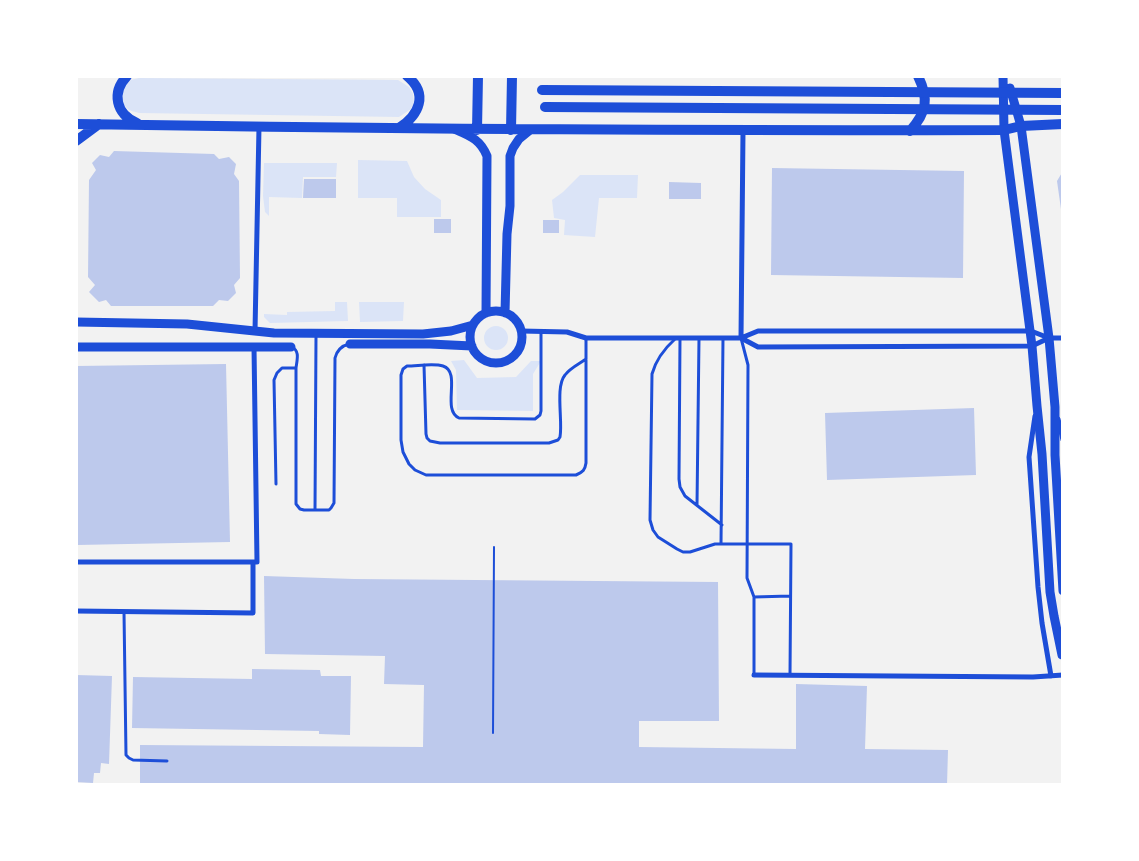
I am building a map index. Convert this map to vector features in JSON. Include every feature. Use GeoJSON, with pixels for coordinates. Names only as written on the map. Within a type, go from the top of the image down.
{"type":"FeatureCollection","features":[{"type":"Feature","properties":{"kind":"main road"},"geometry":{"type":"LineString","coordinates":[[127,76],[120,86],[117,101],[120,110],[125,116],[140,124]]}},
{"type":"Feature","properties":{"kind":"main road"},"geometry":{"type":"LineString","coordinates":[[399,128],[413,116],[420,100],[415,85],[407,76]]}},
{"type":"Feature","properties":{"kind":"main road"},"geometry":{"type":"LineString","coordinates":[[477,130],[478,76]]}},
{"type":"Feature","properties":{"kind":"main road"},"geometry":{"type":"LineString","coordinates":[[511,130],[512,76]]}},
{"type":"Feature","properties":{"kind":"main road"},"geometry":{"type":"LineString","coordinates":[[910,130],[924,111],[923,86],[918,76]]}},
{"type":"Feature","properties":{"kind":"main road"},"geometry":{"type":"LineString","coordinates":[[1005,76],[1020,126],[1049,338],[1055,407],[1055,454],[1063,591]]}},
{"type":"Feature","properties":{"kind":"main road"},"geometry":{"type":"LineString","coordinates":[[1005,76],[1004,130],[1031,331],[1042,454],[1050,592],[1062,655]]}},
{"type":"Feature","properties":{"kind":"main road"},"geometry":{"type":"LineString","coordinates":[[542,90],[1063,93]]}},
{"type":"Feature","properties":{"kind":"main road"},"geometry":{"type":"LineString","coordinates":[[545,107],[1063,110]]}},
{"type":"Feature","properties":{"kind":"main road"},"geometry":{"type":"LineString","coordinates":[[76,124],[477,130],[743,131],[1004,130],[1020,126],[1063,124]]}},
{"type":"Feature","properties":{"kind":"main road"},"geometry":{"type":"LineString","coordinates":[[76,141],[99,124]]}},
{"type":"Feature","properties":{"kind":"main road"},"geometry":{"type":"LineString","coordinates":[[454,129],[477,140],[484,147],[487,156],[486,313]]}},
{"type":"Feature","properties":{"kind":"main road"},"geometry":{"type":"LineString","coordinates":[[505,313],[507,234],[510,206],[510,156],[519,139],[530,130]]}},
{"type":"Feature","properties":{"kind":"main road"},"geometry":{"type":"LineString","coordinates":[[499,311],[505,313],[516,320],[522,331],[521,345],[518,352],[507,361],[493,363],[486,361],[475,353],[470,332],[476,320],[486,313],[499,311]]}},
{"type":"Feature","properties":{"kind":"main road"},"geometry":{"type":"LineString","coordinates":[[76,322],[187,324],[274,333],[422,334],[451,331],[473,325]]}},
{"type":"Feature","properties":{"kind":"main road"},"geometry":{"type":"LineString","coordinates":[[350,344],[472,346]]}},
{"type":"Feature","properties":{"kind":"main road"},"geometry":{"type":"LineString","coordinates":[[76,347],[291,346]]}},
{"type":"Feature","properties":{"kind":"street"},"geometry":{"type":"LineString","coordinates":[[254,331],[259,126]]}},
{"type":"Feature","properties":{"kind":"street"},"geometry":{"type":"LineString","coordinates":[[741,338],[743,131]]}},
{"type":"Feature","properties":{"kind":"street"},"geometry":{"type":"LineString","coordinates":[[522,331],[567,332],[586,338],[741,338],[758,331],[1031,331],[1049,338],[1063,338]]}},
{"type":"Feature","properties":{"kind":"street"},"geometry":{"type":"LineString","coordinates":[[741,338],[758,346],[1032,346],[1049,338]]}},
{"type":"Feature","properties":{"kind":"street"},"geometry":{"type":"LineString","coordinates":[[76,562],[257,562],[254,347]]}},
{"type":"Feature","properties":{"kind":"street"},"geometry":{"type":"LineString","coordinates":[[1037,406],[1029,457],[1038,587],[1051,676]]}},
{"type":"Feature","properties":{"kind":"street"},"geometry":{"type":"LineString","coordinates":[[1055,407],[1063,440]]}},
{"type":"Feature","properties":{"kind":"street"},"geometry":{"type":"LineString","coordinates":[[76,611],[253,613],[253,562]]}},
{"type":"Feature","properties":{"kind":"street"},"geometry":{"type":"LineString","coordinates":[[754,675],[1063,675]]}},
{"type":"Feature","properties":{"kind":"lane"},"geometry":{"type":"LineString","coordinates":[[540,332],[541,411],[540,415],[535,419],[463,419],[455,417],[452,410],[449,370],[440,365],[408,366],[403,369],[400,375],[401,446],[405,459],[415,470],[426,475],[576,474],[582,472],[585,469],[586,463],[586,338]]}},
{"type":"Feature","properties":{"kind":"lane"},"geometry":{"type":"LineString","coordinates":[[315,510],[316,333]]}},
{"type":"Feature","properties":{"kind":"lane"},"geometry":{"type":"LineString","coordinates":[[677,338],[680,487],[685,496],[722,525]]}},
{"type":"Feature","properties":{"kind":"lane"},"geometry":{"type":"LineString","coordinates":[[677,338],[662,352],[652,374],[650,520],[653,530],[658,536],[683,552],[721,544],[791,544],[790,675]]}},
{"type":"Feature","properties":{"kind":"lane"},"geometry":{"type":"LineString","coordinates":[[697,506],[699,338]]}},
{"type":"Feature","properties":{"kind":"lane"},"geometry":{"type":"LineString","coordinates":[[721,544],[722,338]]}},
{"type":"Feature","properties":{"kind":"lane"},"geometry":{"type":"LineString","coordinates":[[741,338],[748,365],[747,578],[754,597],[754,675]]}},
{"type":"Feature","properties":{"kind":"lane"},"geometry":{"type":"LineString","coordinates":[[291,346],[297,351],[296,504],[300,509],[329,510],[334,503],[335,358],[340,348],[350,344]]}},
{"type":"Feature","properties":{"kind":"lane"},"geometry":{"type":"LineString","coordinates":[[424,365],[425,426],[427,438],[430,441],[549,443],[558,440],[560,437],[560,388],[562,379],[568,371],[586,359]]}},
{"type":"Feature","properties":{"kind":"lane"},"geometry":{"type":"LineString","coordinates":[[276,484],[274,380],[282,368],[296,368]]}},
{"type":"Feature","properties":{"kind":"lane"},"geometry":{"type":"LineString","coordinates":[[754,597],[790,596]]}},
{"type":"Feature","properties":{"kind":"lane"},"geometry":{"type":"LineString","coordinates":[[124,612],[126,754],[133,760],[167,761]]}},
{"type":"Feature","properties":{"kind":"path"},"geometry":{"type":"LineString","coordinates":[[493,733],[494,547]]}},
{"type":"Feature","properties":{"kind":"shaded area"},"geometry":{"type":"Polygon","coordinates":[[[139,78],[398,80],[409,87],[413,94],[414,102],[411,109],[399,117],[139,113],[128,109],[122,98],[128,83],[139,78]]]}},
{"type":"Feature","properties":{"kind":"shaded area"},"geometry":{"type":"Polygon","coordinates":[[[358,160],[407,161],[414,177],[425,189],[441,200],[441,217],[397,217],[397,198],[358,198],[358,160]]]}},
{"type":"Feature","properties":{"kind":"shaded area"},"geometry":{"type":"Polygon","coordinates":[[[264,163],[337,163],[336,177],[303,177],[302,198],[269,197],[269,216],[265,212],[263,196],[264,163]]]}},
{"type":"Feature","properties":{"kind":"shaded area"},"geometry":{"type":"Polygon","coordinates":[[[580,175],[638,175],[637,198],[599,198],[595,237],[564,235],[565,220],[554,218],[552,200],[580,175]]]}},
{"type":"Feature","properties":{"kind":"shaded area"},"geometry":{"type":"Polygon","coordinates":[[[335,302],[347,302],[348,321],[270,323],[264,317],[264,314],[287,315],[287,312],[335,311],[335,302]]]}},
{"type":"Feature","properties":{"kind":"shaded area"},"geometry":{"type":"Polygon","coordinates":[[[359,302],[404,302],[403,321],[360,322],[359,302]]]}},
{"type":"Feature","properties":{"kind":"shaded area"},"geometry":{"type":"Polygon","coordinates":[[[496,326],[505,329],[508,338],[505,347],[496,350],[487,347],[484,338],[487,329],[496,326]]]}},
{"type":"Feature","properties":{"kind":"shaded area"},"geometry":{"type":"Polygon","coordinates":[[[464,360],[477,378],[516,377],[531,361],[541,361],[533,374],[533,411],[457,410],[456,370],[451,361],[464,360]]]}},
{"type":"Feature","properties":{"kind":"building"},"geometry":{"type":"Polygon","coordinates":[[[114,151],[214,154],[219,159],[229,157],[236,164],[234,174],[239,181],[240,278],[234,285],[236,293],[228,301],[219,300],[213,306],[111,306],[106,300],[99,302],[89,292],[95,285],[88,277],[89,180],[96,170],[92,163],[100,155],[109,157],[114,151]]]}},
{"type":"Feature","properties":{"kind":"building"},"geometry":{"type":"Polygon","coordinates":[[[772,168],[964,171],[963,278],[771,275],[772,168]]]}},
{"type":"Feature","properties":{"kind":"building"},"geometry":{"type":"Polygon","coordinates":[[[1063,171],[1063,216],[1062,216],[1057,181],[1063,171]]]}},
{"type":"Feature","properties":{"kind":"building"},"geometry":{"type":"Polygon","coordinates":[[[304,179],[336,179],[336,198],[303,198],[304,179]]]}},
{"type":"Feature","properties":{"kind":"building"},"geometry":{"type":"Polygon","coordinates":[[[669,182],[701,183],[701,199],[669,199],[669,182]]]}},
{"type":"Feature","properties":{"kind":"building"},"geometry":{"type":"Polygon","coordinates":[[[434,219],[451,219],[451,233],[434,233],[434,219]]]}},
{"type":"Feature","properties":{"kind":"building"},"geometry":{"type":"Polygon","coordinates":[[[543,220],[559,220],[559,233],[543,233],[543,220]]]}},
{"type":"Feature","properties":{"kind":"building"},"geometry":{"type":"Polygon","coordinates":[[[226,364],[230,542],[77,545],[76,366],[226,364]]]}},
{"type":"Feature","properties":{"kind":"building"},"geometry":{"type":"Polygon","coordinates":[[[974,408],[976,475],[827,480],[825,413],[974,408]]]}},
{"type":"Feature","properties":{"kind":"building"},"geometry":{"type":"Polygon","coordinates":[[[264,576],[354,579],[718,582],[719,721],[639,721],[639,747],[796,749],[796,684],[867,686],[865,749],[948,750],[947,785],[140,785],[140,745],[423,747],[424,685],[384,684],[385,656],[265,654],[264,576]]]}},
{"type":"Feature","properties":{"kind":"building"},"geometry":{"type":"Polygon","coordinates":[[[252,669],[320,670],[321,676],[351,676],[350,735],[319,734],[319,731],[132,728],[133,677],[252,679],[252,669]]]}},
{"type":"Feature","properties":{"kind":"building"},"geometry":{"type":"Polygon","coordinates":[[[76,675],[112,676],[109,764],[101,763],[100,773],[94,773],[93,783],[76,782],[76,675]]]}}]}
